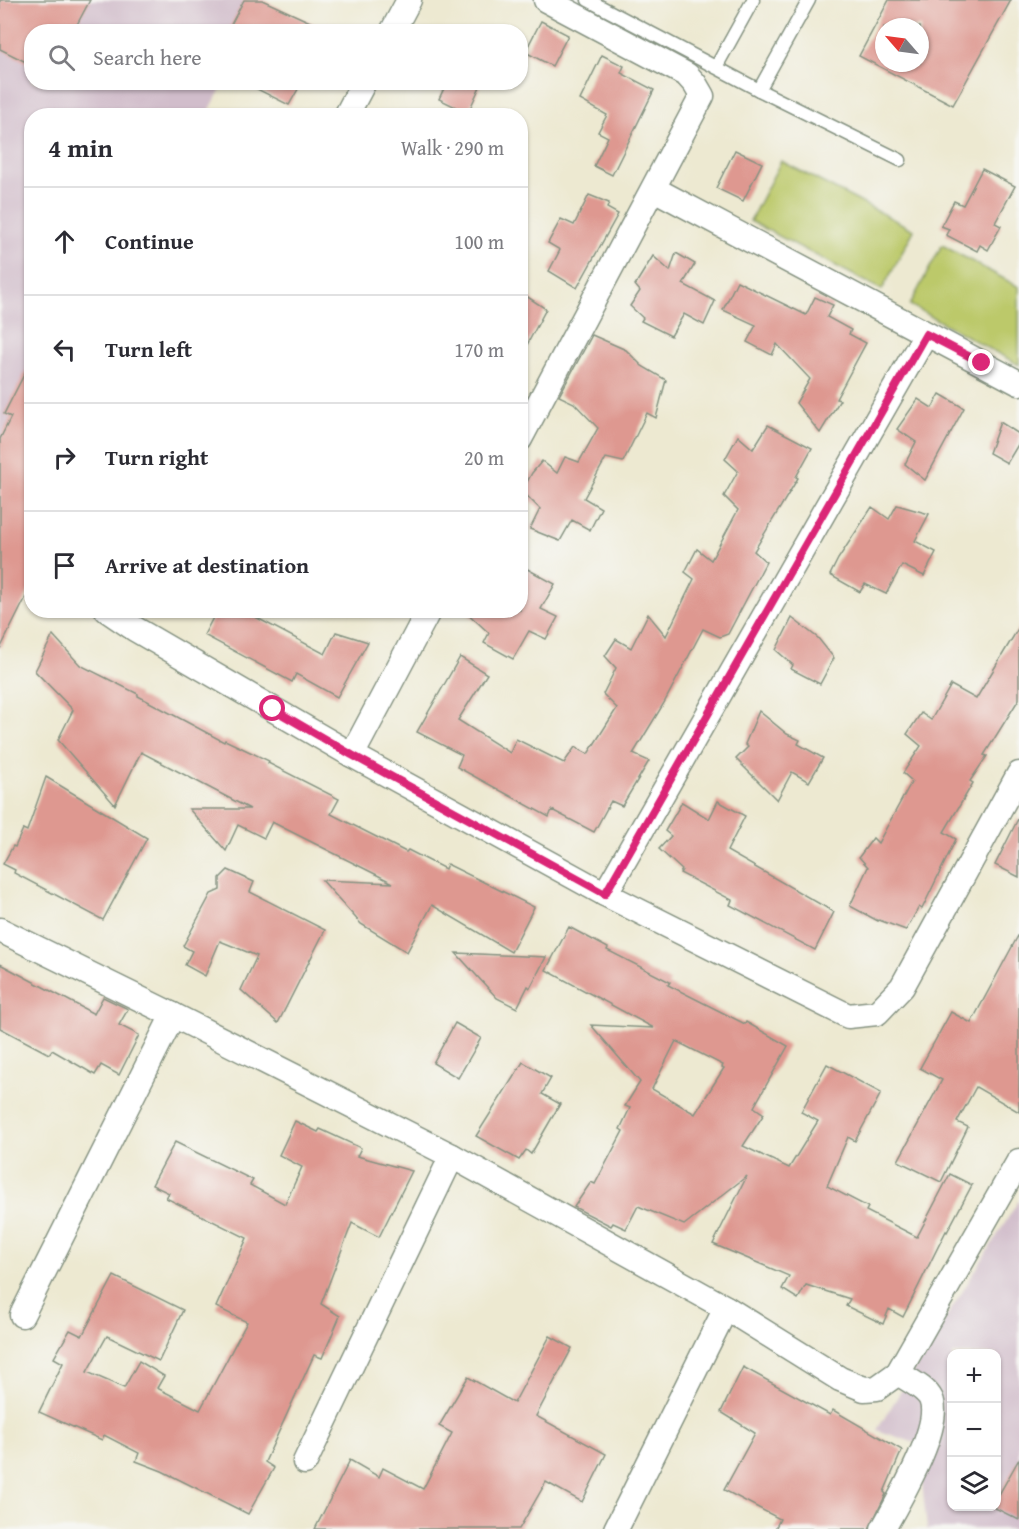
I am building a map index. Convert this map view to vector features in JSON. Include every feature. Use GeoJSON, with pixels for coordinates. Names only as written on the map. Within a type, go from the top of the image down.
{"type":"FeatureCollection","features":[{"type":"Feature","properties":{"kind":"street"},"geometry":{"type":"LineString","coordinates":[[396,24],[409,0]]}},
{"type":"Feature","properties":{"kind":"street"},"geometry":{"type":"LineString","coordinates":[[528,424],[702,96],[687,75],[546,0]]}},
{"type":"Feature","properties":{"kind":"street"},"geometry":{"type":"LineString","coordinates":[[350,108],[360,90]]}},
{"type":"Feature","properties":{"kind":"street"},"geometry":{"type":"LineString","coordinates":[[654,189],[1019,383]]}},
{"type":"Feature","properties":{"kind":"street"},"geometry":{"type":"LineString","coordinates":[[605,894],[926,334]]}},
{"type":"Feature","properties":{"kind":"street"},"geometry":{"type":"LineString","coordinates":[[119,618],[352,755],[605,894],[848,1016],[877,1013],[902,987],[1019,774]]}},
{"type":"Feature","properties":{"kind":"street"},"geometry":{"type":"LineString","coordinates":[[352,755],[425,618]]}},
{"type":"Feature","properties":{"kind":"street"},"geometry":{"type":"LineString","coordinates":[[0,930],[452,1156],[726,1308],[840,1379],[864,1389],[878,1388],[898,1373],[1019,1161]]}},
{"type":"Feature","properties":{"kind":"street"},"geometry":{"type":"LineString","coordinates":[[22,1315],[173,1015]]}},
{"type":"Feature","properties":{"kind":"street"},"geometry":{"type":"LineString","coordinates":[[305,1461],[452,1156]]}},
{"type":"Feature","properties":{"kind":"street"},"geometry":{"type":"LineString","coordinates":[[616,1529],[726,1308]]}},
{"type":"Feature","properties":{"kind":"street"},"geometry":{"type":"LineString","coordinates":[[883,1529],[915,1471],[930,1429],[932,1412],[932,1401],[927,1393],[898,1373]]}},
{"type":"Feature","properties":{"kind":"lane"},"geometry":{"type":"LineString","coordinates":[[588,0],[759,90],[900,160]]}},
{"type":"Feature","properties":{"kind":"lane"},"geometry":{"type":"LineString","coordinates":[[716,67],[753,0]]}},
{"type":"Feature","properties":{"kind":"lane"},"geometry":{"type":"LineString","coordinates":[[759,90],[809,0]]}},
{"type":"Feature","properties":{"kind":"shaded area"},"geometry":{"type":"Polygon","coordinates":[[[0,0],[265,0],[253,24],[24,24],[24,90],[220,90],[211,108],[24,108],[24,466],[0,514],[0,0]]]}},
{"type":"Feature","properties":{"kind":"shaded area"},"geometry":{"type":"Polygon","coordinates":[[[1019,1200],[1019,1529],[927,1529],[918,1444],[877,1430],[1019,1200]]]}},
{"type":"Feature","properties":{"kind":"green space"},"geometry":{"type":"Polygon","coordinates":[[[781,161],[914,230],[882,290],[750,221],[781,161]]]}},
{"type":"Feature","properties":{"kind":"green space"},"geometry":{"type":"Polygon","coordinates":[[[942,245],[1019,287],[1019,365],[910,305],[942,245]]]}},
{"type":"Feature","properties":{"kind":"building"},"geometry":{"type":"Polygon","coordinates":[[[0,0],[90,0],[77,24],[24,24],[24,61],[0,49],[0,0]]]}},
{"type":"Feature","properties":{"kind":"building"},"geometry":{"type":"Polygon","coordinates":[[[244,0],[262,0],[314,24],[231,24],[244,0]]]}},
{"type":"Feature","properties":{"kind":"building"},"geometry":{"type":"Polygon","coordinates":[[[889,0],[1011,0],[953,105],[890,72],[929,72],[929,18],[879,18],[889,0]]]}},
{"type":"Feature","properties":{"kind":"building"},"geometry":{"type":"Polygon","coordinates":[[[541,21],[568,35],[552,66],[528,54],[528,46],[541,21]]]}},
{"type":"Feature","properties":{"kind":"building"},"geometry":{"type":"Polygon","coordinates":[[[875,26],[875,64],[859,56],[875,26]]]}},
{"type":"Feature","properties":{"kind":"building"},"geometry":{"type":"Polygon","coordinates":[[[602,55],[624,66],[621,73],[654,90],[612,175],[594,166],[608,137],[598,132],[607,115],[580,100],[602,55]]]}},
{"type":"Feature","properties":{"kind":"building"},"geometry":{"type":"Polygon","coordinates":[[[259,90],[297,90],[289,105],[259,90]]]}},
{"type":"Feature","properties":{"kind":"building"},"geometry":{"type":"Polygon","coordinates":[[[443,90],[478,90],[470,108],[458,108],[439,99],[443,90]]]}},
{"type":"Feature","properties":{"kind":"building"},"geometry":{"type":"Polygon","coordinates":[[[735,150],[762,163],[743,201],[716,188],[735,150]]]}},
{"type":"Feature","properties":{"kind":"building"},"geometry":{"type":"Polygon","coordinates":[[[982,169],[1015,186],[995,223],[1001,226],[988,250],[980,245],[977,251],[946,235],[949,229],[941,226],[954,201],[963,205],[982,169]]]}},
{"type":"Feature","properties":{"kind":"building"},"geometry":{"type":"Polygon","coordinates":[[[589,195],[609,203],[607,208],[618,214],[577,288],[549,271],[560,250],[548,243],[561,219],[574,225],[589,195]]]}},
{"type":"Feature","properties":{"kind":"building"},"geometry":{"type":"Polygon","coordinates":[[[676,253],[695,264],[683,284],[715,301],[704,325],[684,314],[671,336],[641,321],[643,318],[630,306],[640,291],[635,285],[653,256],[670,271],[676,253]]]}},
{"type":"Feature","properties":{"kind":"building"},"geometry":{"type":"Polygon","coordinates":[[[737,281],[806,315],[815,297],[833,305],[827,317],[851,330],[849,334],[866,343],[836,399],[840,400],[820,433],[796,403],[810,379],[777,344],[772,355],[747,342],[756,325],[723,310],[737,281]]]}},
{"type":"Feature","properties":{"kind":"building"},"geometry":{"type":"Polygon","coordinates":[[[528,297],[546,309],[528,343],[528,297]]]}},
{"type":"Feature","properties":{"kind":"building"},"geometry":{"type":"Polygon","coordinates":[[[592,335],[626,350],[642,366],[666,380],[656,418],[647,413],[623,462],[606,458],[584,498],[601,508],[590,530],[572,520],[560,541],[530,529],[540,509],[528,497],[528,480],[542,461],[557,473],[565,457],[579,462],[598,428],[574,403],[559,396],[592,335]]]}},
{"type":"Feature","properties":{"kind":"building"},"geometry":{"type":"Polygon","coordinates":[[[24,375],[24,601],[0,649],[0,439],[11,417],[4,414],[24,375]]]}},
{"type":"Feature","properties":{"kind":"building"},"geometry":{"type":"Polygon","coordinates":[[[940,394],[964,408],[925,480],[905,464],[916,442],[897,429],[918,399],[932,408],[940,394]]]}},
{"type":"Feature","properties":{"kind":"building"},"geometry":{"type":"Polygon","coordinates":[[[1000,422],[1019,434],[1019,443],[1007,463],[989,453],[1000,422]]]}},
{"type":"Feature","properties":{"kind":"building"},"geometry":{"type":"Polygon","coordinates":[[[768,425],[812,448],[796,477],[798,478],[754,551],[766,562],[728,634],[720,637],[703,629],[664,703],[633,754],[649,761],[622,806],[611,801],[594,832],[552,810],[549,817],[457,767],[462,755],[417,732],[460,657],[487,674],[458,720],[510,753],[516,739],[564,763],[575,747],[588,754],[617,708],[603,694],[616,668],[605,656],[616,639],[631,648],[648,614],[666,636],[694,579],[685,572],[697,549],[711,560],[738,510],[724,496],[738,471],[725,459],[738,436],[753,449],[768,425]]]}},
{"type":"Feature","properties":{"kind":"building"},"geometry":{"type":"Polygon","coordinates":[[[897,505],[929,514],[915,541],[936,552],[924,576],[902,565],[886,594],[865,584],[860,592],[830,575],[872,507],[889,519],[897,505]]]}},
{"type":"Feature","properties":{"kind":"building"},"geometry":{"type":"Polygon","coordinates":[[[528,569],[555,584],[541,609],[558,617],[546,639],[529,631],[513,659],[484,643],[489,633],[473,618],[528,618],[528,569]]]}},
{"type":"Feature","properties":{"kind":"building"},"geometry":{"type":"Polygon","coordinates":[[[213,618],[257,618],[325,654],[336,632],[368,642],[337,697],[296,674],[292,682],[204,635],[213,618]]]}},
{"type":"Feature","properties":{"kind":"building"},"geometry":{"type":"Polygon","coordinates":[[[792,618],[818,638],[834,658],[820,684],[791,669],[793,665],[776,650],[792,618]]]}},
{"type":"Feature","properties":{"kind":"building"},"geometry":{"type":"Polygon","coordinates":[[[1019,627],[1019,699],[984,755],[987,756],[970,781],[973,783],[944,832],[956,839],[922,909],[919,907],[906,930],[878,921],[850,906],[868,867],[859,857],[873,838],[878,843],[912,781],[903,773],[921,746],[907,734],[921,713],[931,720],[951,685],[976,699],[1019,627]]]}},
{"type":"Feature","properties":{"kind":"building"},"geometry":{"type":"Polygon","coordinates":[[[53,635],[80,665],[224,742],[225,740],[269,761],[268,763],[339,799],[331,814],[406,852],[408,850],[445,869],[447,864],[534,907],[511,952],[432,905],[407,952],[361,924],[322,880],[393,883],[272,822],[264,838],[238,825],[226,851],[189,809],[250,809],[141,752],[115,805],[58,740],[73,710],[35,671],[53,635]]]}},
{"type":"Feature","properties":{"kind":"building"},"geometry":{"type":"Polygon","coordinates":[[[759,711],[787,734],[800,740],[798,744],[823,758],[809,782],[792,772],[777,800],[736,759],[748,747],[745,744],[759,711]]]}},
{"type":"Feature","properties":{"kind":"building"},"geometry":{"type":"Polygon","coordinates":[[[46,777],[147,838],[103,920],[14,873],[15,870],[3,864],[13,846],[15,847],[23,829],[27,831],[46,777]]]}},
{"type":"Feature","properties":{"kind":"building"},"geometry":{"type":"Polygon","coordinates":[[[718,801],[745,816],[727,851],[834,912],[815,950],[730,905],[732,900],[680,873],[682,870],[659,849],[671,836],[665,831],[682,802],[709,819],[718,801]]]}},
{"type":"Feature","properties":{"kind":"building"},"geometry":{"type":"Polygon","coordinates":[[[1019,817],[1019,877],[995,865],[1019,817]]]}},
{"type":"Feature","properties":{"kind":"building"},"geometry":{"type":"Polygon","coordinates":[[[228,870],[254,882],[250,892],[325,930],[278,1023],[241,990],[257,956],[220,941],[205,976],[185,965],[192,951],[183,946],[211,894],[220,890],[220,878],[228,870]]]}},
{"type":"Feature","properties":{"kind":"building"},"geometry":{"type":"Polygon","coordinates":[[[569,927],[608,948],[607,950],[670,982],[668,985],[745,1024],[746,1022],[788,1046],[754,1107],[764,1114],[743,1146],[789,1168],[818,1121],[801,1112],[827,1064],[881,1093],[855,1141],[848,1137],[827,1186],[868,1207],[866,1211],[917,1237],[950,1174],[972,1185],[903,1317],[889,1309],[883,1324],[846,1306],[850,1299],[806,1285],[798,1299],[782,1289],[789,1276],[713,1244],[747,1176],[684,1225],[638,1206],[626,1229],[613,1223],[611,1226],[574,1207],[591,1182],[595,1184],[623,1131],[620,1129],[630,1108],[625,1106],[640,1082],[591,1025],[654,1028],[546,970],[569,927]],[[676,1041],[652,1089],[695,1114],[724,1068],[723,1065],[676,1041]]]}},
{"type":"Feature","properties":{"kind":"building"},"geometry":{"type":"Polygon","coordinates":[[[1019,934],[1019,1112],[976,1087],[957,1122],[968,1127],[941,1182],[898,1161],[942,1080],[920,1068],[951,1012],[971,1023],[1019,934]]]}},
{"type":"Feature","properties":{"kind":"building"},"geometry":{"type":"Polygon","coordinates":[[[456,953],[546,957],[517,1008],[497,998],[456,953]]]}},
{"type":"Feature","properties":{"kind":"building"},"geometry":{"type":"Polygon","coordinates":[[[0,964],[94,1014],[103,997],[128,1009],[119,1025],[139,1035],[119,1075],[101,1065],[95,1075],[52,1050],[49,1054],[0,1028],[0,964]]]}},
{"type":"Feature","properties":{"kind":"building"},"geometry":{"type":"Polygon","coordinates":[[[455,1023],[481,1038],[458,1078],[433,1063],[455,1023]]]}},
{"type":"Feature","properties":{"kind":"building"},"geometry":{"type":"Polygon","coordinates":[[[523,1062],[551,1078],[542,1094],[560,1104],[531,1154],[526,1150],[519,1160],[476,1136],[523,1062]]]}},
{"type":"Feature","properties":{"kind":"building"},"geometry":{"type":"Polygon","coordinates":[[[295,1121],[318,1132],[320,1129],[361,1148],[357,1156],[412,1171],[379,1237],[352,1223],[321,1304],[340,1316],[322,1358],[314,1355],[265,1462],[274,1468],[248,1514],[162,1471],[136,1461],[139,1453],[104,1435],[102,1440],[39,1412],[63,1363],[54,1358],[70,1330],[82,1336],[114,1276],[183,1310],[159,1361],[107,1336],[87,1372],[124,1388],[139,1361],[164,1376],[157,1388],[200,1410],[247,1322],[216,1307],[247,1238],[166,1198],[169,1193],[152,1185],[175,1142],[253,1180],[250,1185],[285,1204],[302,1167],[279,1155],[295,1121]]]}},
{"type":"Feature","properties":{"kind":"building"},"geometry":{"type":"Polygon","coordinates":[[[550,1336],[572,1348],[536,1416],[606,1454],[582,1502],[546,1482],[519,1529],[315,1529],[350,1460],[379,1477],[383,1468],[423,1489],[452,1433],[439,1426],[468,1377],[514,1403],[550,1336]]]}},
{"type":"Feature","properties":{"kind":"building"},"geometry":{"type":"Polygon","coordinates":[[[743,1367],[830,1415],[833,1410],[902,1450],[884,1492],[886,1494],[869,1529],[775,1529],[780,1519],[724,1490],[755,1433],[721,1412],[743,1367]]]}},
{"type":"Feature","properties":{"kind":"building"},"geometry":{"type":"Polygon","coordinates":[[[1019,1459],[1019,1520],[1001,1511],[1001,1491],[1019,1459]]]}},
{"type":"Feature","properties":{"kind":"route"},"geometry":{"type":"LineString","coordinates":[[273,709],[605,894],[926,334],[982,363]]}}]}
